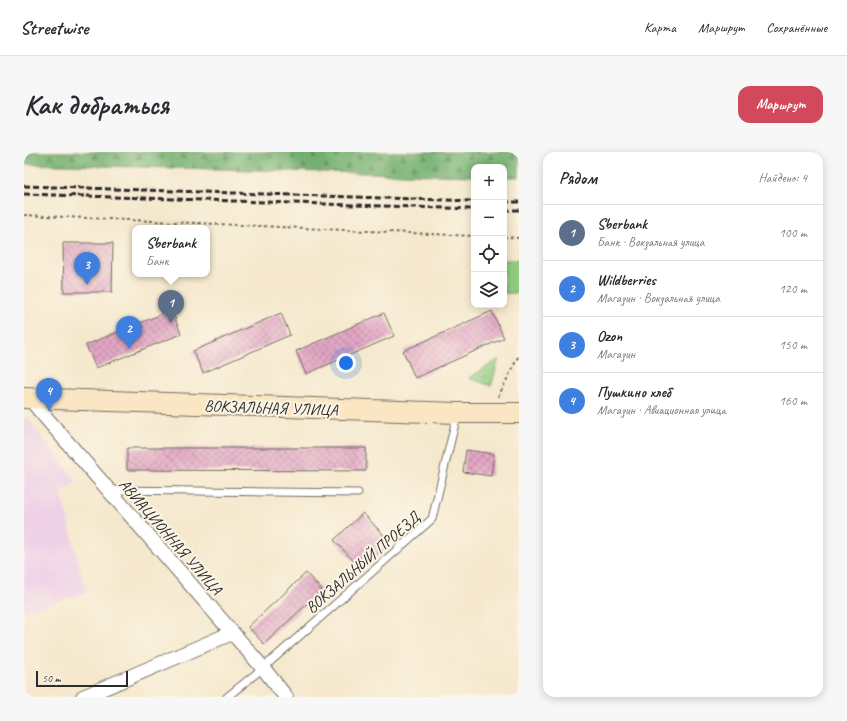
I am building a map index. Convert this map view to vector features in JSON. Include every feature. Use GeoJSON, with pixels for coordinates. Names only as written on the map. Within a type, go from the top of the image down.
{"type":"FeatureCollection","features":[{"type":"Feature","properties":{"kind":"street","name":"ВОКЗАЛЬНАЯ УЛИЦА"},"geometry":{"type":"LineString","coordinates":[[27,398],[489,414],[519,413]]}},
{"type":"Feature","properties":{"kind":"street","name":"АВИАЦИОННАЯ УЛИЦА"},"geometry":{"type":"LineString","coordinates":[[27,398],[263,668],[286,697]]}},
{"type":"Feature","properties":{"kind":"street"},"geometry":{"type":"LineString","coordinates":[[83,697],[232,633]]}},
{"type":"Feature","properties":{"kind":"lane","name":"ВОКЗАЛЬНЫЙ ПРОЕЗД"},"geometry":{"type":"LineString","coordinates":[[227,697],[263,668],[432,519],[457,413]]}},
{"type":"Feature","properties":{"kind":"lane"},"geometry":{"type":"LineString","coordinates":[[108,490],[358,493]]}},
{"type":"Feature","properties":{"kind":"path"},"geometry":{"type":"LineString","coordinates":[[24,215],[471,236]]}},
{"type":"Feature","properties":{"kind":"path"},"geometry":{"type":"LineString","coordinates":[[507,237],[519,238]]}},
{"type":"Feature","properties":{"kind":"path"},"geometry":{"type":"LineString","coordinates":[[489,414],[519,355]]}},
{"type":"Feature","properties":{"kind":"shaded area"},"geometry":{"type":"Polygon","coordinates":[[[24,417],[26,417],[77,482],[61,492],[86,593],[24,611],[24,417]]]}},
{"type":"Feature","properties":{"kind":"green space"},"geometry":{"type":"Polygon","coordinates":[[[24,152],[519,152],[519,177],[507,177],[507,164],[471,164],[471,176],[24,164],[24,152]]]}},
{"type":"Feature","properties":{"kind":"green space"},"geometry":{"type":"Polygon","coordinates":[[[507,260],[519,260],[519,293],[507,293],[507,260]]]}},
{"type":"Feature","properties":{"kind":"green space"},"geometry":{"type":"Polygon","coordinates":[[[499,359],[491,386],[469,378],[499,359]]]}},
{"type":"Feature","properties":{"kind":"building"},"geometry":{"type":"Polygon","coordinates":[[[63,243],[113,243],[112,292],[64,292],[63,243]]]}},
{"type":"Feature","properties":{"kind":"building"},"geometry":{"type":"Polygon","coordinates":[[[172,310],[181,334],[96,368],[86,345],[172,310]]]}},
{"type":"Feature","properties":{"kind":"building"},"geometry":{"type":"Polygon","coordinates":[[[492,311],[504,338],[415,378],[403,351],[492,311]]]}},
{"type":"Feature","properties":{"kind":"building"},"geometry":{"type":"Polygon","coordinates":[[[281,313],[290,335],[203,373],[193,351],[281,313]]]}},
{"type":"Feature","properties":{"kind":"building"},"geometry":{"type":"Polygon","coordinates":[[[384,313],[394,336],[306,374],[296,351],[384,313]]]}},
{"type":"Feature","properties":{"kind":"building"},"geometry":{"type":"Polygon","coordinates":[[[127,448],[366,448],[366,471],[127,470],[127,448]]]}},
{"type":"Feature","properties":{"kind":"building"},"geometry":{"type":"Polygon","coordinates":[[[466,450],[494,454],[491,476],[463,472],[466,450]]]}},
{"type":"Feature","properties":{"kind":"building"},"geometry":{"type":"Polygon","coordinates":[[[363,513],[390,542],[361,569],[334,540],[363,513]]]}},
{"type":"Feature","properties":{"kind":"building"},"geometry":{"type":"Polygon","coordinates":[[[306,573],[322,590],[264,644],[248,627],[306,573]]]}},
{"type":"Feature","properties":{"kind":"railway"},"geometry":{"type":"LineString","coordinates":[[24,186],[471,201]]}},
{"type":"Feature","properties":{"kind":"railway"},"geometry":{"type":"LineString","coordinates":[[24,194],[471,209]]}},
{"type":"Feature","properties":{"kind":"railway"},"geometry":{"type":"LineString","coordinates":[[507,202],[519,202]]}},
{"type":"Feature","properties":{"kind":"railway"},"geometry":{"type":"LineString","coordinates":[[507,210],[519,210]]}},
{"type":"Feature","properties":{"kind":"place","name":"Ozon"},"geometry":{"type":"Point","coordinates":[87,285]}},
{"type":"Feature","properties":{"kind":"place","name":"Sberbank"},"geometry":{"type":"Point","coordinates":[171,323]}},
{"type":"Feature","properties":{"kind":"place","name":"Wildberries"},"geometry":{"type":"Point","coordinates":[129,349]}},
{"type":"Feature","properties":{"kind":"place","name":"Пушкино хлеб"},"geometry":{"type":"Point","coordinates":[49,411]}}]}
